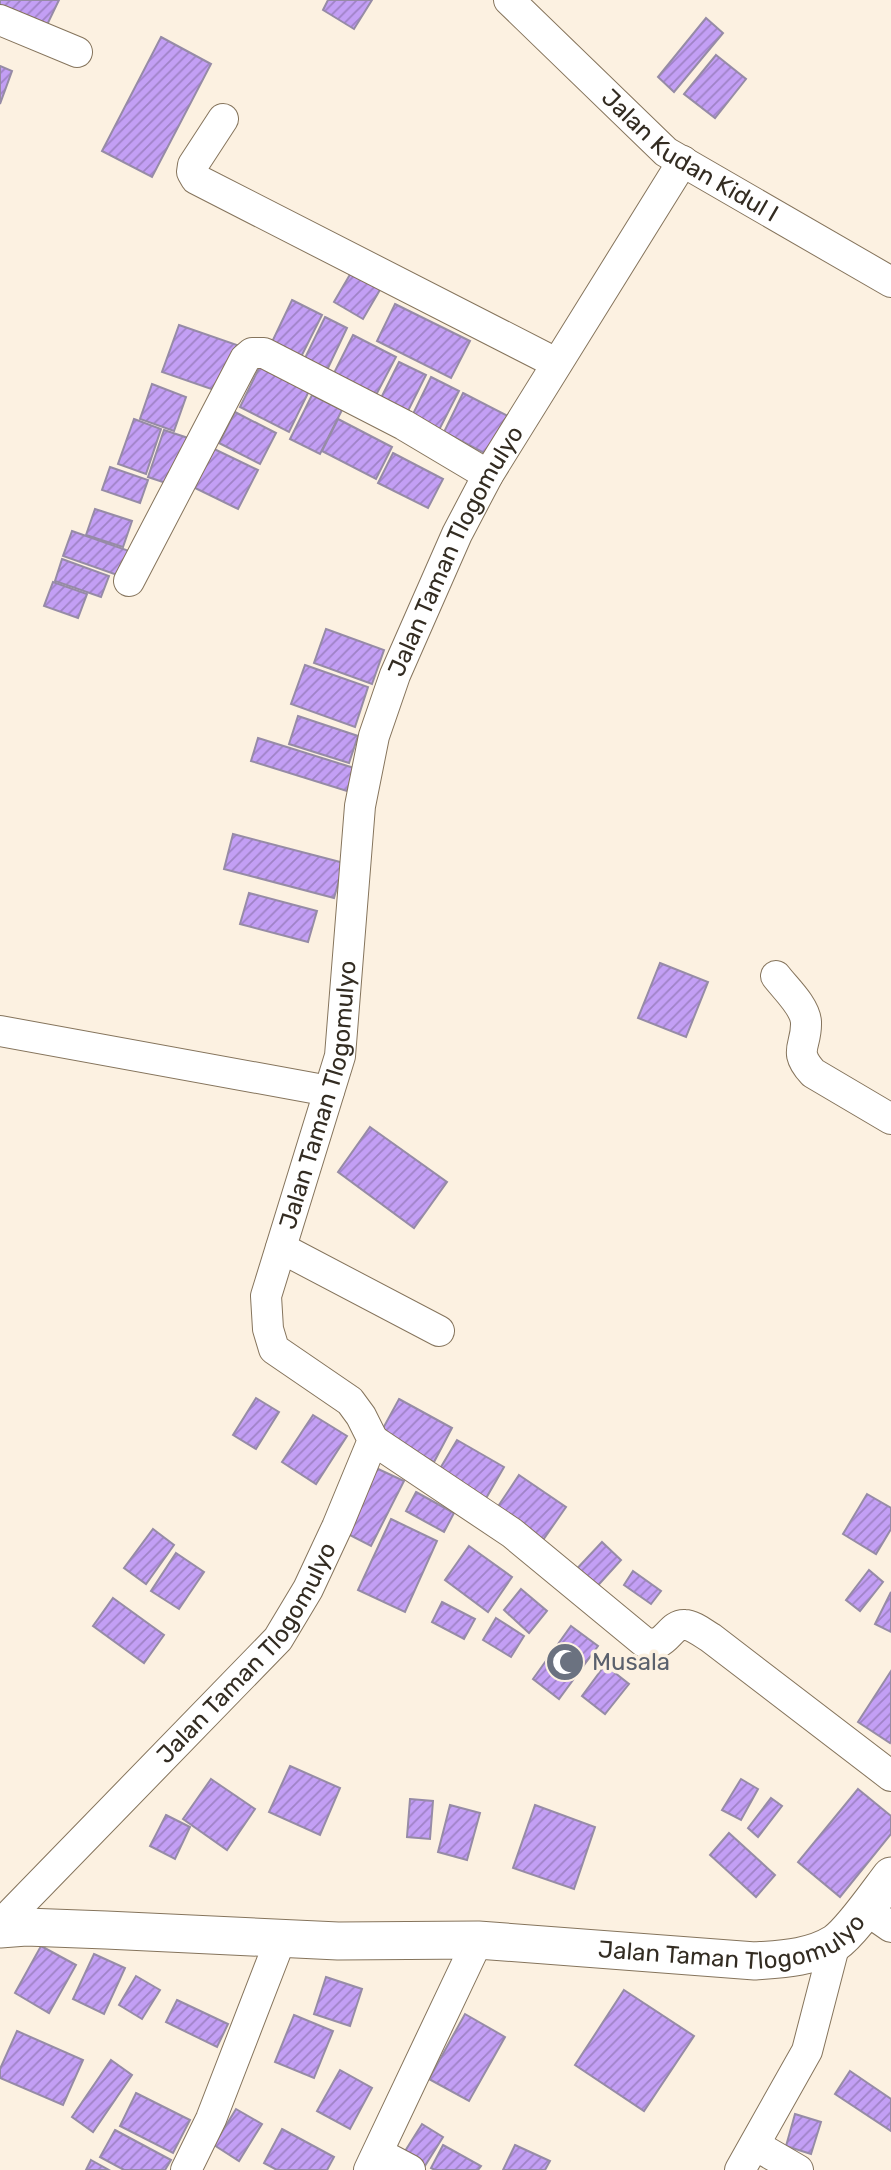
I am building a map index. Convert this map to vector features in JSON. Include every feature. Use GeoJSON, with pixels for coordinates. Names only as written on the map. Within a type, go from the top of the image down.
{"type":"FeatureCollection","features":[{"type":"Feature","properties":{"kind":"street","name":"Jalan Kudan Kidul I"},"geometry":{"type":"LineString","coordinates":[[509,0],[666,152],[891,282]]}},
{"type":"Feature","properties":{"kind":"street"},"geometry":{"type":"LineString","coordinates":[[0,20],[77,52]]}},
{"type":"Feature","properties":{"kind":"street"},"geometry":{"type":"LineString","coordinates":[[223,119],[193,165],[192,172],[196,179],[556,363]]}},
{"type":"Feature","properties":{"kind":"street","name":"Jalan Taman Tlogomulyo"},"geometry":{"type":"LineString","coordinates":[[0,1927],[278,1639],[308,1589],[373,1440],[350,1401],[274,1349],[268,1329],[266,1296],[340,1056],[360,806],[374,736],[400,664],[457,534],[488,475],[683,161]]}},
{"type":"Feature","properties":{"kind":"street"},"geometry":{"type":"LineString","coordinates":[[129,581],[245,359],[252,353],[264,353],[404,425],[488,475]]}},
{"type":"Feature","properties":{"kind":"street"},"geometry":{"type":"LineString","coordinates":[[776,976],[803,1010],[806,1021],[801,1056],[805,1064],[813,1073],[891,1119]]}},
{"type":"Feature","properties":{"kind":"street"},"geometry":{"type":"LineString","coordinates":[[0,1031],[329,1091]]}},
{"type":"Feature","properties":{"kind":"street"},"geometry":{"type":"LineString","coordinates":[[281,1248],[439,1331]]}},
{"type":"Feature","properties":{"kind":"street"},"geometry":{"type":"LineString","coordinates":[[373,1440],[512,1533],[644,1642],[661,1642],[680,1626],[687,1625],[711,1638],[891,1776]]}},
{"type":"Feature","properties":{"kind":"street","name":"Jalan Taman Tlogomulyo"},"geometry":{"type":"LineString","coordinates":[[0,1927],[338,1941],[478,1940],[755,1961],[797,1958],[835,1943],[878,1918],[891,1876]]}},
{"type":"Feature","properties":{"kind":"street"},"geometry":{"type":"LineString","coordinates":[[186,2170],[211,2119],[281,1938]]}},
{"type":"Feature","properties":{"kind":"street"},"geometry":{"type":"LineString","coordinates":[[410,2170],[373,2161],[478,1940]]}},
{"type":"Feature","properties":{"kind":"street"},"geometry":{"type":"LineString","coordinates":[[798,2170],[747,2157],[807,2051],[835,1943]]}},
{"type":"Feature","properties":{"kind":"building"},"geometry":{"type":"Polygon","coordinates":[[[0,0],[59,0],[46,27],[0,6],[0,0]]]}},
{"type":"Feature","properties":{"kind":"building"},"geometry":{"type":"Polygon","coordinates":[[[328,0],[372,0],[354,29],[323,10],[328,0]]]}},
{"type":"Feature","properties":{"kind":"building"},"geometry":{"type":"Polygon","coordinates":[[[706,18],[723,33],[674,92],[658,77],[706,18]]]}},
{"type":"Feature","properties":{"kind":"building"},"geometry":{"type":"Polygon","coordinates":[[[161,37],[211,64],[152,177],[102,151],[161,37]]]}},
{"type":"Feature","properties":{"kind":"building"},"geometry":{"type":"Polygon","coordinates":[[[716,55],[746,79],[715,118],[684,94],[716,55]]]}},
{"type":"Feature","properties":{"kind":"building"},"geometry":{"type":"Polygon","coordinates":[[[0,66],[12,71],[0,104],[0,66]]]}},
{"type":"Feature","properties":{"kind":"building"},"geometry":{"type":"Polygon","coordinates":[[[352,271],[381,288],[363,319],[334,302],[352,271]]]}},
{"type":"Feature","properties":{"kind":"building"},"geometry":{"type":"Polygon","coordinates":[[[292,300],[322,315],[300,359],[271,344],[292,300]]]}},
{"type":"Feature","properties":{"kind":"building"},"geometry":{"type":"Polygon","coordinates":[[[395,304],[470,341],[451,378],[377,341],[395,304]]]}},
{"type":"Feature","properties":{"kind":"building"},"geometry":{"type":"Polygon","coordinates":[[[325,317],[347,328],[327,370],[305,358],[325,317]]]}},
{"type":"Feature","properties":{"kind":"building"},"geometry":{"type":"Polygon","coordinates":[[[179,325],[237,345],[220,392],[162,372],[179,325]]]}},
{"type":"Feature","properties":{"kind":"building"},"geometry":{"type":"Polygon","coordinates":[[[353,335],[396,357],[375,397],[333,375],[353,335]]]}},
{"type":"Feature","properties":{"kind":"building"},"geometry":{"type":"Polygon","coordinates":[[[399,362],[426,375],[407,413],[380,400],[399,362]]]}},
{"type":"Feature","properties":{"kind":"building"},"geometry":{"type":"Polygon","coordinates":[[[260,366],[309,391],[289,432],[240,407],[260,366]]]}},
{"type":"Feature","properties":{"kind":"building"},"geometry":{"type":"Polygon","coordinates":[[[431,377],[459,391],[439,430],[412,416],[431,377]]]}},
{"type":"Feature","properties":{"kind":"building"},"geometry":{"type":"Polygon","coordinates":[[[152,384],[186,397],[174,431],[140,419],[152,384]]]}},
{"type":"Feature","properties":{"kind":"building"},"geometry":{"type":"Polygon","coordinates":[[[463,393],[510,417],[490,456],[444,432],[463,393]]]}},
{"type":"Feature","properties":{"kind":"building"},"geometry":{"type":"Polygon","coordinates":[[[312,395],[342,410],[320,454],[290,439],[312,395]]]}},
{"type":"Feature","properties":{"kind":"building"},"geometry":{"type":"Polygon","coordinates":[[[235,412],[276,433],[260,464],[219,443],[235,412]]]}},
{"type":"Feature","properties":{"kind":"building"},"geometry":{"type":"Polygon","coordinates":[[[134,419],[161,429],[146,474],[118,464],[134,419]]]}},
{"type":"Feature","properties":{"kind":"building"},"geometry":{"type":"Polygon","coordinates":[[[338,419],[392,447],[376,479],[322,451],[338,419]]]}},
{"type":"Feature","properties":{"kind":"building"},"geometry":{"type":"Polygon","coordinates":[[[164,430],[188,438],[172,485],[148,477],[164,430]]]}},
{"type":"Feature","properties":{"kind":"building"},"geometry":{"type":"Polygon","coordinates":[[[210,447],[258,470],[238,509],[191,486],[210,447]]]}},
{"type":"Feature","properties":{"kind":"building"},"geometry":{"type":"Polygon","coordinates":[[[393,453],[443,479],[428,508],[378,483],[393,453]]]}},
{"type":"Feature","properties":{"kind":"building"},"geometry":{"type":"Polygon","coordinates":[[[110,467],[148,480],[140,503],[102,490],[110,467]]]}},
{"type":"Feature","properties":{"kind":"building"},"geometry":{"type":"Polygon","coordinates":[[[95,509],[132,521],[123,547],[86,535],[95,509]]]}},
{"type":"Feature","properties":{"kind":"building"},"geometry":{"type":"Polygon","coordinates":[[[72,531],[132,552],[123,577],[63,556],[72,531]]]}},
{"type":"Feature","properties":{"kind":"building"},"geometry":{"type":"Polygon","coordinates":[[[62,559],[109,576],[101,597],[55,581],[62,559]]]}},
{"type":"Feature","properties":{"kind":"building"},"geometry":{"type":"Polygon","coordinates":[[[53,582],[87,594],[78,618],[44,606],[53,582]]]}},
{"type":"Feature","properties":{"kind":"building"},"geometry":{"type":"Polygon","coordinates":[[[326,629],[384,650],[372,684],[314,663],[326,629]]]}},
{"type":"Feature","properties":{"kind":"building"},"geometry":{"type":"Polygon","coordinates":[[[305,665],[368,687],[355,727],[291,704],[305,665]]]}},
{"type":"Feature","properties":{"kind":"building"},"geometry":{"type":"Polygon","coordinates":[[[298,716],[358,736],[349,763],[289,744],[298,716]]]}},
{"type":"Feature","properties":{"kind":"building"},"geometry":{"type":"Polygon","coordinates":[[[258,738],[354,768],[347,791],[251,761],[258,738]]]}},
{"type":"Feature","properties":{"kind":"building"},"geometry":{"type":"Polygon","coordinates":[[[233,834],[344,863],[334,898],[224,869],[233,834]]]}},
{"type":"Feature","properties":{"kind":"building"},"geometry":{"type":"Polygon","coordinates":[[[249,893],[317,911],[308,942],[240,924],[249,893]]]}},
{"type":"Feature","properties":{"kind":"building"},"geometry":{"type":"Polygon","coordinates":[[[660,963],[708,982],[686,1037],[638,1018],[660,963]]]}},
{"type":"Feature","properties":{"kind":"building"},"geometry":{"type":"Polygon","coordinates":[[[370,1127],[447,1182],[414,1228],[338,1172],[370,1127]]]}},
{"type":"Feature","properties":{"kind":"building"},"geometry":{"type":"Polygon","coordinates":[[[256,1398],[279,1412],[256,1449],[233,1435],[256,1398]]]}},
{"type":"Feature","properties":{"kind":"building"},"geometry":{"type":"Polygon","coordinates":[[[399,1399],[452,1428],[434,1462],[381,1432],[399,1399]]]}},
{"type":"Feature","properties":{"kind":"building"},"geometry":{"type":"Polygon","coordinates":[[[313,1415],[347,1436],[316,1484],[282,1462],[313,1415]]]}},
{"type":"Feature","properties":{"kind":"building"},"geometry":{"type":"Polygon","coordinates":[[[457,1440],[504,1467],[485,1500],[438,1472],[457,1440]]]}},
{"type":"Feature","properties":{"kind":"building"},"geometry":{"type":"Polygon","coordinates":[[[376,1468],[404,1481],[371,1546],[344,1532],[376,1468]]]}},
{"type":"Feature","properties":{"kind":"building"},"geometry":{"type":"Polygon","coordinates":[[[519,1475],[566,1507],[543,1540],[497,1508],[519,1475]]]}},
{"type":"Feature","properties":{"kind":"building"},"geometry":{"type":"Polygon","coordinates":[[[416,1492],[454,1513],[444,1532],[406,1511],[416,1492]]]}},
{"type":"Feature","properties":{"kind":"building"},"geometry":{"type":"Polygon","coordinates":[[[867,1494],[891,1508],[891,1529],[876,1554],[843,1534],[867,1494]]]}},
{"type":"Feature","properties":{"kind":"building"},"geometry":{"type":"Polygon","coordinates":[[[391,1519],[437,1541],[405,1612],[358,1590],[391,1519]]]}},
{"type":"Feature","properties":{"kind":"building"},"geometry":{"type":"Polygon","coordinates":[[[153,1529],[174,1545],[146,1584],[124,1568],[153,1529]]]}},
{"type":"Feature","properties":{"kind":"building"},"geometry":{"type":"Polygon","coordinates":[[[602,1542],[621,1560],[591,1593],[571,1575],[602,1542]]]}},
{"type":"Feature","properties":{"kind":"building"},"geometry":{"type":"Polygon","coordinates":[[[469,1546],[512,1577],[488,1612],[445,1580],[469,1546]]]}},
{"type":"Feature","properties":{"kind":"building"},"geometry":{"type":"Polygon","coordinates":[[[176,1553],[204,1572],[179,1609],[151,1591],[176,1553]]]}},
{"type":"Feature","properties":{"kind":"building"},"geometry":{"type":"Polygon","coordinates":[[[869,1570],[883,1582],[860,1611],[846,1600],[869,1570]]]}},
{"type":"Feature","properties":{"kind":"building"},"geometry":{"type":"Polygon","coordinates":[[[633,1571],[661,1591],[651,1604],[624,1585],[633,1571]]]}},
{"type":"Feature","properties":{"kind":"building"},"geometry":{"type":"Polygon","coordinates":[[[521,1589],[547,1611],[529,1633],[504,1610],[521,1589]]]}},
{"type":"Feature","properties":{"kind":"building"},"geometry":{"type":"Polygon","coordinates":[[[891,1592],[891,1632],[875,1624],[891,1592]]]}},
{"type":"Feature","properties":{"kind":"building"},"geometry":{"type":"Polygon","coordinates":[[[113,1598],[164,1635],[144,1663],[93,1626],[113,1598]]]}},
{"type":"Feature","properties":{"kind":"building"},"geometry":{"type":"Polygon","coordinates":[[[442,1602],[475,1619],[464,1639],[432,1622],[442,1602]]]}},
{"type":"Feature","properties":{"kind":"building"},"geometry":{"type":"Polygon","coordinates":[[[496,1618],[524,1636],[511,1657],[483,1640],[496,1618]]]}},
{"type":"Feature","properties":{"kind":"building","name":"Musala"},"geometry":{"type":"Polygon","coordinates":[[[571,1626],[598,1646],[559,1699],[533,1679],[571,1626]]]}},
{"type":"Feature","properties":{"kind":"building"},"geometry":{"type":"Polygon","coordinates":[[[605,1665],[629,1684],[605,1714],[582,1696],[605,1665]]]}},
{"type":"Feature","properties":{"kind":"building"},"geometry":{"type":"Polygon","coordinates":[[[891,1671],[891,1741],[890,1743],[858,1722],[891,1671]]]}},
{"type":"Feature","properties":{"kind":"building"},"geometry":{"type":"Polygon","coordinates":[[[290,1766],[340,1788],[320,1835],[269,1812],[290,1766]]]}},
{"type":"Feature","properties":{"kind":"building"},"geometry":{"type":"Polygon","coordinates":[[[211,1779],[255,1809],[227,1850],[183,1819],[211,1779]]]}},
{"type":"Feature","properties":{"kind":"building"},"geometry":{"type":"Polygon","coordinates":[[[741,1779],[758,1789],[741,1820],[722,1810],[741,1779]]]}},
{"type":"Feature","properties":{"kind":"building"},"geometry":{"type":"Polygon","coordinates":[[[858,1789],[891,1816],[891,1834],[840,1897],[798,1862],[858,1789]]]}},
{"type":"Feature","properties":{"kind":"building"},"geometry":{"type":"Polygon","coordinates":[[[771,1798],[782,1806],[758,1837],[748,1828],[771,1798]]]}},
{"type":"Feature","properties":{"kind":"building"},"geometry":{"type":"Polygon","coordinates":[[[410,1799],[433,1801],[430,1839],[407,1837],[410,1799]]]}},
{"type":"Feature","properties":{"kind":"building"},"geometry":{"type":"Polygon","coordinates":[[[450,1805],[480,1813],[467,1860],[438,1852],[450,1805]]]}},
{"type":"Feature","properties":{"kind":"building"},"geometry":{"type":"Polygon","coordinates":[[[535,1805],[595,1827],[574,1889],[513,1868],[535,1805]]]}},
{"type":"Feature","properties":{"kind":"building"},"geometry":{"type":"Polygon","coordinates":[[[166,1815],[190,1827],[175,1859],[150,1846],[166,1815]]]}},
{"type":"Feature","properties":{"kind":"building"},"geometry":{"type":"Polygon","coordinates":[[[729,1833],[775,1875],[756,1897],[710,1855],[729,1833]]]}},
{"type":"Feature","properties":{"kind":"building"},"geometry":{"type":"Polygon","coordinates":[[[41,1946],[76,1965],[49,2013],[15,1993],[41,1946]]]}},
{"type":"Feature","properties":{"kind":"building"},"geometry":{"type":"Polygon","coordinates":[[[94,1954],[125,1968],[104,2014],[73,1999],[94,1954]]]}},
{"type":"Feature","properties":{"kind":"building"},"geometry":{"type":"Polygon","coordinates":[[[136,1976],[160,1990],[142,2019],[119,2005],[136,1976]]]}},
{"type":"Feature","properties":{"kind":"building"},"geometry":{"type":"Polygon","coordinates":[[[326,1977],[362,1989],[350,2026],[314,2014],[326,1977]]]}},
{"type":"Feature","properties":{"kind":"building"},"geometry":{"type":"Polygon","coordinates":[[[624,1990],[694,2036],[644,2111],[575,2065],[624,1990]]]}},
{"type":"Feature","properties":{"kind":"building"},"geometry":{"type":"Polygon","coordinates":[[[177,2000],[228,2024],[217,2047],[166,2022],[177,2000]]]}},
{"type":"Feature","properties":{"kind":"building"},"geometry":{"type":"Polygon","coordinates":[[[465,2014],[505,2037],[469,2101],[429,2079],[465,2014]]]}},
{"type":"Feature","properties":{"kind":"building"},"geometry":{"type":"Polygon","coordinates":[[[294,2015],[333,2031],[314,2078],[275,2062],[294,2015]]]}},
{"type":"Feature","properties":{"kind":"building"},"geometry":{"type":"Polygon","coordinates":[[[17,2031],[83,2060],[63,2105],[0,2078],[0,2069],[17,2031]]]}},
{"type":"Feature","properties":{"kind":"building"},"geometry":{"type":"Polygon","coordinates":[[[111,2060],[132,2075],[93,2132],[72,2117],[111,2060]]]}},
{"type":"Feature","properties":{"kind":"building"},"geometry":{"type":"Polygon","coordinates":[[[340,2070],[372,2088],[350,2129],[317,2111],[340,2070]]]}},
{"type":"Feature","properties":{"kind":"building"},"geometry":{"type":"Polygon","coordinates":[[[850,2071],[891,2099],[891,2131],[835,2094],[850,2071]]]}},
{"type":"Feature","properties":{"kind":"building"},"geometry":{"type":"Polygon","coordinates":[[[136,2093],[190,2120],[173,2153],[120,2126],[136,2093]]]}},
{"type":"Feature","properties":{"kind":"building"},"geometry":{"type":"Polygon","coordinates":[[[236,2109],[262,2124],[239,2161],[214,2145],[236,2109]]]}},
{"type":"Feature","properties":{"kind":"building"},"geometry":{"type":"Polygon","coordinates":[[[795,2114],[821,2122],[811,2154],[786,2146],[795,2114]]]}},
{"type":"Feature","properties":{"kind":"building"},"geometry":{"type":"Polygon","coordinates":[[[422,2124],[443,2137],[423,2169],[402,2156],[422,2124]]]}},
{"type":"Feature","properties":{"kind":"building"},"geometry":{"type":"Polygon","coordinates":[[[282,2129],[334,2157],[327,2170],[277,2170],[264,2163],[282,2129]]]}},
{"type":"Feature","properties":{"kind":"building"},"geometry":{"type":"Polygon","coordinates":[[[115,2130],[171,2160],[165,2170],[124,2170],[100,2157],[115,2130]]]}},
{"type":"Feature","properties":{"kind":"building"},"geometry":{"type":"Polygon","coordinates":[[[443,2145],[481,2166],[478,2170],[431,2168],[443,2145]]]}},
{"type":"Feature","properties":{"kind":"building"},"geometry":{"type":"Polygon","coordinates":[[[515,2145],[550,2161],[545,2170],[503,2170],[515,2145]]]}},
{"type":"Feature","properties":{"kind":"building"},"geometry":{"type":"Polygon","coordinates":[[[91,2160],[109,2170],[86,2170],[91,2160]]]}},
{"type":"Feature","properties":{"kind":"place","name":"Musala"},"geometry":{"type":"Point","coordinates":[565,1662]}}]}
